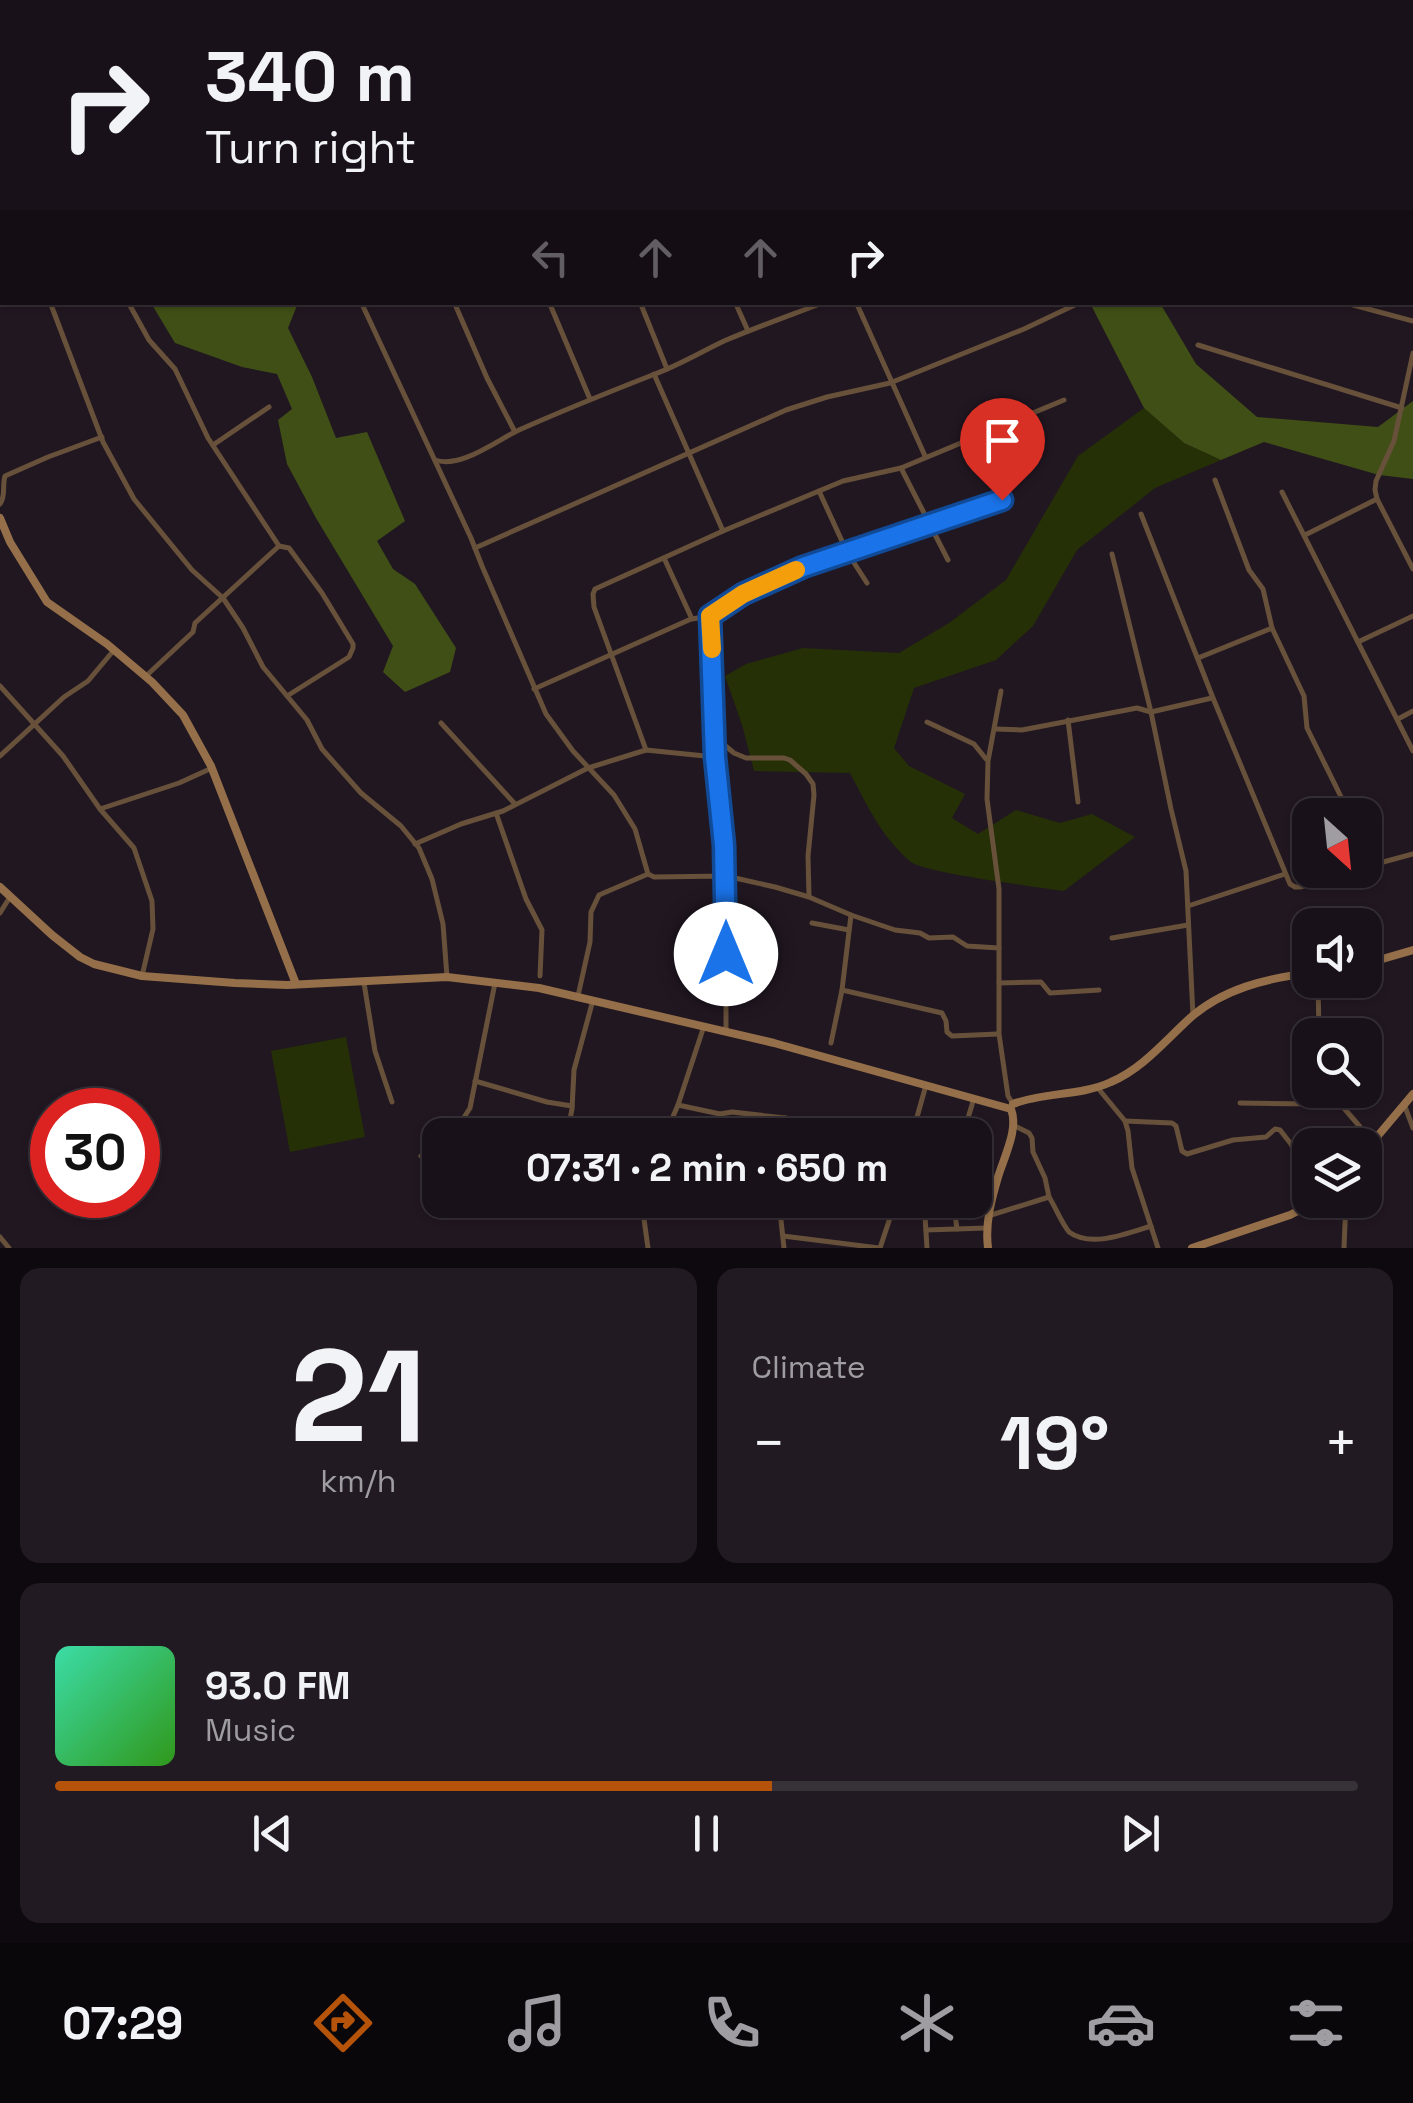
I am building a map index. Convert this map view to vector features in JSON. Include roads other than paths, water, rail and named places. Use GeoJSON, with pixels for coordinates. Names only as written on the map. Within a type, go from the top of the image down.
{"type":"FeatureCollection","features":[{"type":"Feature","properties":{"kind":"main road"},"geometry":{"type":"LineString","coordinates":[[0,518],[47,602],[146,676],[184,715],[212,768],[296,984]]}},
{"type":"Feature","properties":{"kind":"main road"},"geometry":{"type":"LineString","coordinates":[[0,887],[80,957],[142,976],[234,983],[448,977],[495,983],[578,996],[704,1026],[1011,1106],[1113,1082],[1136,1068],[1193,1016],[1222,996],[1273,977],[1292,975]]}},
{"type":"Feature","properties":{"kind":"main road"},"geometry":{"type":"LineString","coordinates":[[1382,959],[1413,950]]}},
{"type":"Feature","properties":{"kind":"main road"},"geometry":{"type":"LineString","coordinates":[[1382,1131],[1413,1094]]}},
{"type":"Feature","properties":{"kind":"main road"},"geometry":{"type":"LineString","coordinates":[[992,1201],[1013,1125],[1011,1106]]}},
{"type":"Feature","properties":{"kind":"main road"},"geometry":{"type":"LineString","coordinates":[[1192,1248],[1292,1215]]}},
{"type":"Feature","properties":{"kind":"main road"},"geometry":{"type":"LineString","coordinates":[[988,1218],[988,1248]]}},
{"type":"Feature","properties":{"kind":"street"},"geometry":{"type":"LineString","coordinates":[[51,305],[102,437],[134,499],[192,570],[223,598],[264,667],[306,720],[322,749],[415,844],[436,894],[448,977]]}},
{"type":"Feature","properties":{"kind":"street"},"geometry":{"type":"LineString","coordinates":[[130,305],[149,340],[175,369],[212,445],[279,546],[289,548],[322,593],[353,648],[349,656],[287,696]]}},
{"type":"Feature","properties":{"kind":"street"},"geometry":{"type":"LineString","coordinates":[[362,305],[475,548],[546,714],[614,795],[634,829],[648,874],[726,876],[810,897],[895,930],[929,938],[953,936],[968,946],[998,948]]}},
{"type":"Feature","properties":{"kind":"street"},"geometry":{"type":"LineString","coordinates":[[455,305],[514,432]]}},
{"type":"Feature","properties":{"kind":"street"},"geometry":{"type":"LineString","coordinates":[[550,305],[590,399]]}},
{"type":"Feature","properties":{"kind":"street"},"geometry":{"type":"LineString","coordinates":[[641,305],[666,369]]}},
{"type":"Feature","properties":{"kind":"street"},"geometry":{"type":"LineString","coordinates":[[736,305],[748,331]]}},
{"type":"Feature","properties":{"kind":"street"},"geometry":{"type":"LineString","coordinates":[[432,458],[447,462],[496,444],[514,432],[590,399],[817,305]]}},
{"type":"Feature","properties":{"kind":"street"},"geometry":{"type":"LineString","coordinates":[[857,305],[924,456]]}},
{"type":"Feature","properties":{"kind":"street"},"geometry":{"type":"LineString","coordinates":[[475,548],[786,410],[890,383],[1075,305]]}},
{"type":"Feature","properties":{"kind":"street"},"geometry":{"type":"LineString","coordinates":[[1353,305],[1413,321]]}},
{"type":"Feature","properties":{"kind":"street"},"geometry":{"type":"LineString","coordinates":[[1198,345],[1402,408]]}},
{"type":"Feature","properties":{"kind":"street"},"geometry":{"type":"LineString","coordinates":[[1413,352],[1394,441],[1375,490],[1413,569]]}},
{"type":"Feature","properties":{"kind":"street"},"geometry":{"type":"LineString","coordinates":[[654,374],[722,532]]}},
{"type":"Feature","properties":{"kind":"street"},"geometry":{"type":"LineString","coordinates":[[646,750],[594,606],[592,594],[596,590],[819,491],[859,476],[901,468],[1064,400]]}},
{"type":"Feature","properties":{"kind":"street"},"geometry":{"type":"LineString","coordinates":[[212,445],[269,408]]}},
{"type":"Feature","properties":{"kind":"street"},"geometry":{"type":"LineString","coordinates":[[534,688],[692,618],[710,616],[743,594],[803,567],[1007,496],[1007,488],[979,435]]}},
{"type":"Feature","properties":{"kind":"street"},"geometry":{"type":"LineString","coordinates":[[0,504],[5,476],[102,437]]}},
{"type":"Feature","properties":{"kind":"street"},"geometry":{"type":"LineString","coordinates":[[901,468],[948,560]]}},
{"type":"Feature","properties":{"kind":"street"},"geometry":{"type":"LineString","coordinates":[[1215,480],[1249,570],[1263,589],[1272,628],[1304,696],[1307,728],[1342,798]]}},
{"type":"Feature","properties":{"kind":"street"},"geometry":{"type":"LineString","coordinates":[[819,491],[847,552],[867,583]]}},
{"type":"Feature","properties":{"kind":"street"},"geometry":{"type":"LineString","coordinates":[[1282,492],[1413,752]]}},
{"type":"Feature","properties":{"kind":"street"},"geometry":{"type":"LineString","coordinates":[[1305,535],[1377,499]]}},
{"type":"Feature","properties":{"kind":"street"},"geometry":{"type":"LineString","coordinates":[[1141,514],[1212,698],[1292,884]]}},
{"type":"Feature","properties":{"kind":"street"},"geometry":{"type":"LineString","coordinates":[[146,676],[193,632],[195,622],[279,546]]}},
{"type":"Feature","properties":{"kind":"street"},"geometry":{"type":"LineString","coordinates":[[1112,554],[1152,712],[1186,871],[1193,1016]]}},
{"type":"Feature","properties":{"kind":"street"},"geometry":{"type":"LineString","coordinates":[[664,558],[692,618]]}},
{"type":"Feature","properties":{"kind":"street"},"geometry":{"type":"LineString","coordinates":[[710,616],[715,757],[726,876],[726,1032]]}},
{"type":"Feature","properties":{"kind":"street"},"geometry":{"type":"LineString","coordinates":[[1358,642],[1413,616]]}},
{"type":"Feature","properties":{"kind":"street"},"geometry":{"type":"LineString","coordinates":[[1198,658],[1272,628]]}},
{"type":"Feature","properties":{"kind":"street"},"geometry":{"type":"LineString","coordinates":[[0,756],[64,697],[88,681],[114,650]]}},
{"type":"Feature","properties":{"kind":"street"},"geometry":{"type":"LineString","coordinates":[[0,686],[62,756],[134,848],[152,902],[154,929],[142,976]]}},
{"type":"Feature","properties":{"kind":"street"},"geometry":{"type":"LineString","coordinates":[[1001,691],[988,761],[987,799],[999,889],[999,1034],[1011,1106]]}},
{"type":"Feature","properties":{"kind":"street"},"geometry":{"type":"LineString","coordinates":[[995,729],[1022,730],[1137,708],[1152,712],[1212,698]]}},
{"type":"Feature","properties":{"kind":"street"},"geometry":{"type":"LineString","coordinates":[[1397,719],[1413,711]]}},
{"type":"Feature","properties":{"kind":"street"},"geometry":{"type":"LineString","coordinates":[[1068,720],[1078,802]]}},
{"type":"Feature","properties":{"kind":"street"},"geometry":{"type":"LineString","coordinates":[[927,722],[979,748],[988,761]]}},
{"type":"Feature","properties":{"kind":"street"},"geometry":{"type":"LineString","coordinates":[[441,723],[515,804]]}},
{"type":"Feature","properties":{"kind":"street"},"geometry":{"type":"LineString","coordinates":[[716,738],[746,758],[790,760],[813,784],[808,856],[810,897]]}},
{"type":"Feature","properties":{"kind":"street"},"geometry":{"type":"LineString","coordinates":[[415,844],[496,813],[588,768],[646,750],[715,757]]}},
{"type":"Feature","properties":{"kind":"street"},"geometry":{"type":"LineString","coordinates":[[100,809],[212,768]]}},
{"type":"Feature","properties":{"kind":"street"},"geometry":{"type":"LineString","coordinates":[[496,813],[526,899],[542,930],[540,976]]}},
{"type":"Feature","properties":{"kind":"street"},"geometry":{"type":"LineString","coordinates":[[1382,862],[1413,854]]}},
{"type":"Feature","properties":{"kind":"street"},"geometry":{"type":"LineString","coordinates":[[578,996],[590,942],[591,912],[599,895],[648,874]]}},
{"type":"Feature","properties":{"kind":"street"},"geometry":{"type":"LineString","coordinates":[[1188,906],[1285,874]]}},
{"type":"Feature","properties":{"kind":"street"},"geometry":{"type":"LineString","coordinates":[[0,914],[10,896]]}},
{"type":"Feature","properties":{"kind":"street"},"geometry":{"type":"LineString","coordinates":[[831,1042],[851,915]]}},
{"type":"Feature","properties":{"kind":"street"},"geometry":{"type":"LineString","coordinates":[[812,923],[849,930]]}},
{"type":"Feature","properties":{"kind":"street"},"geometry":{"type":"LineString","coordinates":[[1112,938],[1188,926]]}},
{"type":"Feature","properties":{"kind":"street"},"geometry":{"type":"LineString","coordinates":[[364,980],[374,1050],[392,1102]]}},
{"type":"Feature","properties":{"kind":"street"},"geometry":{"type":"LineString","coordinates":[[998,983],[1042,982],[1050,993],[1099,990]]}},
{"type":"Feature","properties":{"kind":"street"},"geometry":{"type":"LineString","coordinates":[[464,1118],[470,1108],[495,983]]}},
{"type":"Feature","properties":{"kind":"street"},"geometry":{"type":"LineString","coordinates":[[842,990],[942,1014],[952,1036],[999,1034]]}},
{"type":"Feature","properties":{"kind":"street"},"geometry":{"type":"LineString","coordinates":[[570,1118],[574,1070],[592,1000]]}},
{"type":"Feature","properties":{"kind":"street"},"geometry":{"type":"LineString","coordinates":[[672,1118],[704,1026]]}},
{"type":"Feature","properties":{"kind":"street"},"geometry":{"type":"LineString","coordinates":[[475,1081],[572,1106]]}},
{"type":"Feature","properties":{"kind":"street"},"geometry":{"type":"LineString","coordinates":[[917,1118],[926,1085]]}},
{"type":"Feature","properties":{"kind":"street"},"geometry":{"type":"LineString","coordinates":[[1097,1088],[1124,1120],[1132,1168],[1158,1248]]}},
{"type":"Feature","properties":{"kind":"street"},"geometry":{"type":"LineString","coordinates":[[968,1118],[974,1098]]}},
{"type":"Feature","properties":{"kind":"street"},"geometry":{"type":"LineString","coordinates":[[1240,1103],[1292,1104]]}},
{"type":"Feature","properties":{"kind":"street"},"geometry":{"type":"LineString","coordinates":[[1404,1104],[1413,1128]]}},
{"type":"Feature","properties":{"kind":"street"},"geometry":{"type":"LineString","coordinates":[[678,1105],[720,1114],[785,1118]]}},
{"type":"Feature","properties":{"kind":"street"},"geometry":{"type":"LineString","coordinates":[[1346,1108],[1362,1128]]}},
{"type":"Feature","properties":{"kind":"street"},"geometry":{"type":"LineString","coordinates":[[1124,1120],[1172,1123],[1182,1151],[1187,1154],[1234,1140],[1259,1139],[1275,1130],[1280,1130],[1292,1146]]}},
{"type":"Feature","properties":{"kind":"street"},"geometry":{"type":"LineString","coordinates":[[1013,1125],[1032,1138],[1049,1197],[1071,1235],[1080,1242],[1099,1246],[1151,1226]]}},
{"type":"Feature","properties":{"kind":"street"},"geometry":{"type":"LineString","coordinates":[[992,1215],[1049,1197]]}},
{"type":"Feature","properties":{"kind":"street"},"geometry":{"type":"LineString","coordinates":[[646,1218],[648,1248]]}},
{"type":"Feature","properties":{"kind":"street"},"geometry":{"type":"LineString","coordinates":[[781,1218],[784,1248]]}},
{"type":"Feature","properties":{"kind":"street"},"geometry":{"type":"LineString","coordinates":[[783,1236],[879,1248],[891,1218]]}},
{"type":"Feature","properties":{"kind":"street"},"geometry":{"type":"LineString","coordinates":[[925,1218],[927,1248]]}},
{"type":"Feature","properties":{"kind":"street"},"geometry":{"type":"LineString","coordinates":[[955,1218],[957,1229]]}},
{"type":"Feature","properties":{"kind":"street"},"geometry":{"type":"LineString","coordinates":[[1344,1248],[1345,1218]]}},
{"type":"Feature","properties":{"kind":"street"},"geometry":{"type":"LineString","coordinates":[[926,1230],[986,1228]]}},
{"type":"Feature","properties":{"kind":"street"},"geometry":{"type":"LineString","coordinates":[[0,1237],[9,1248]]}}]}
